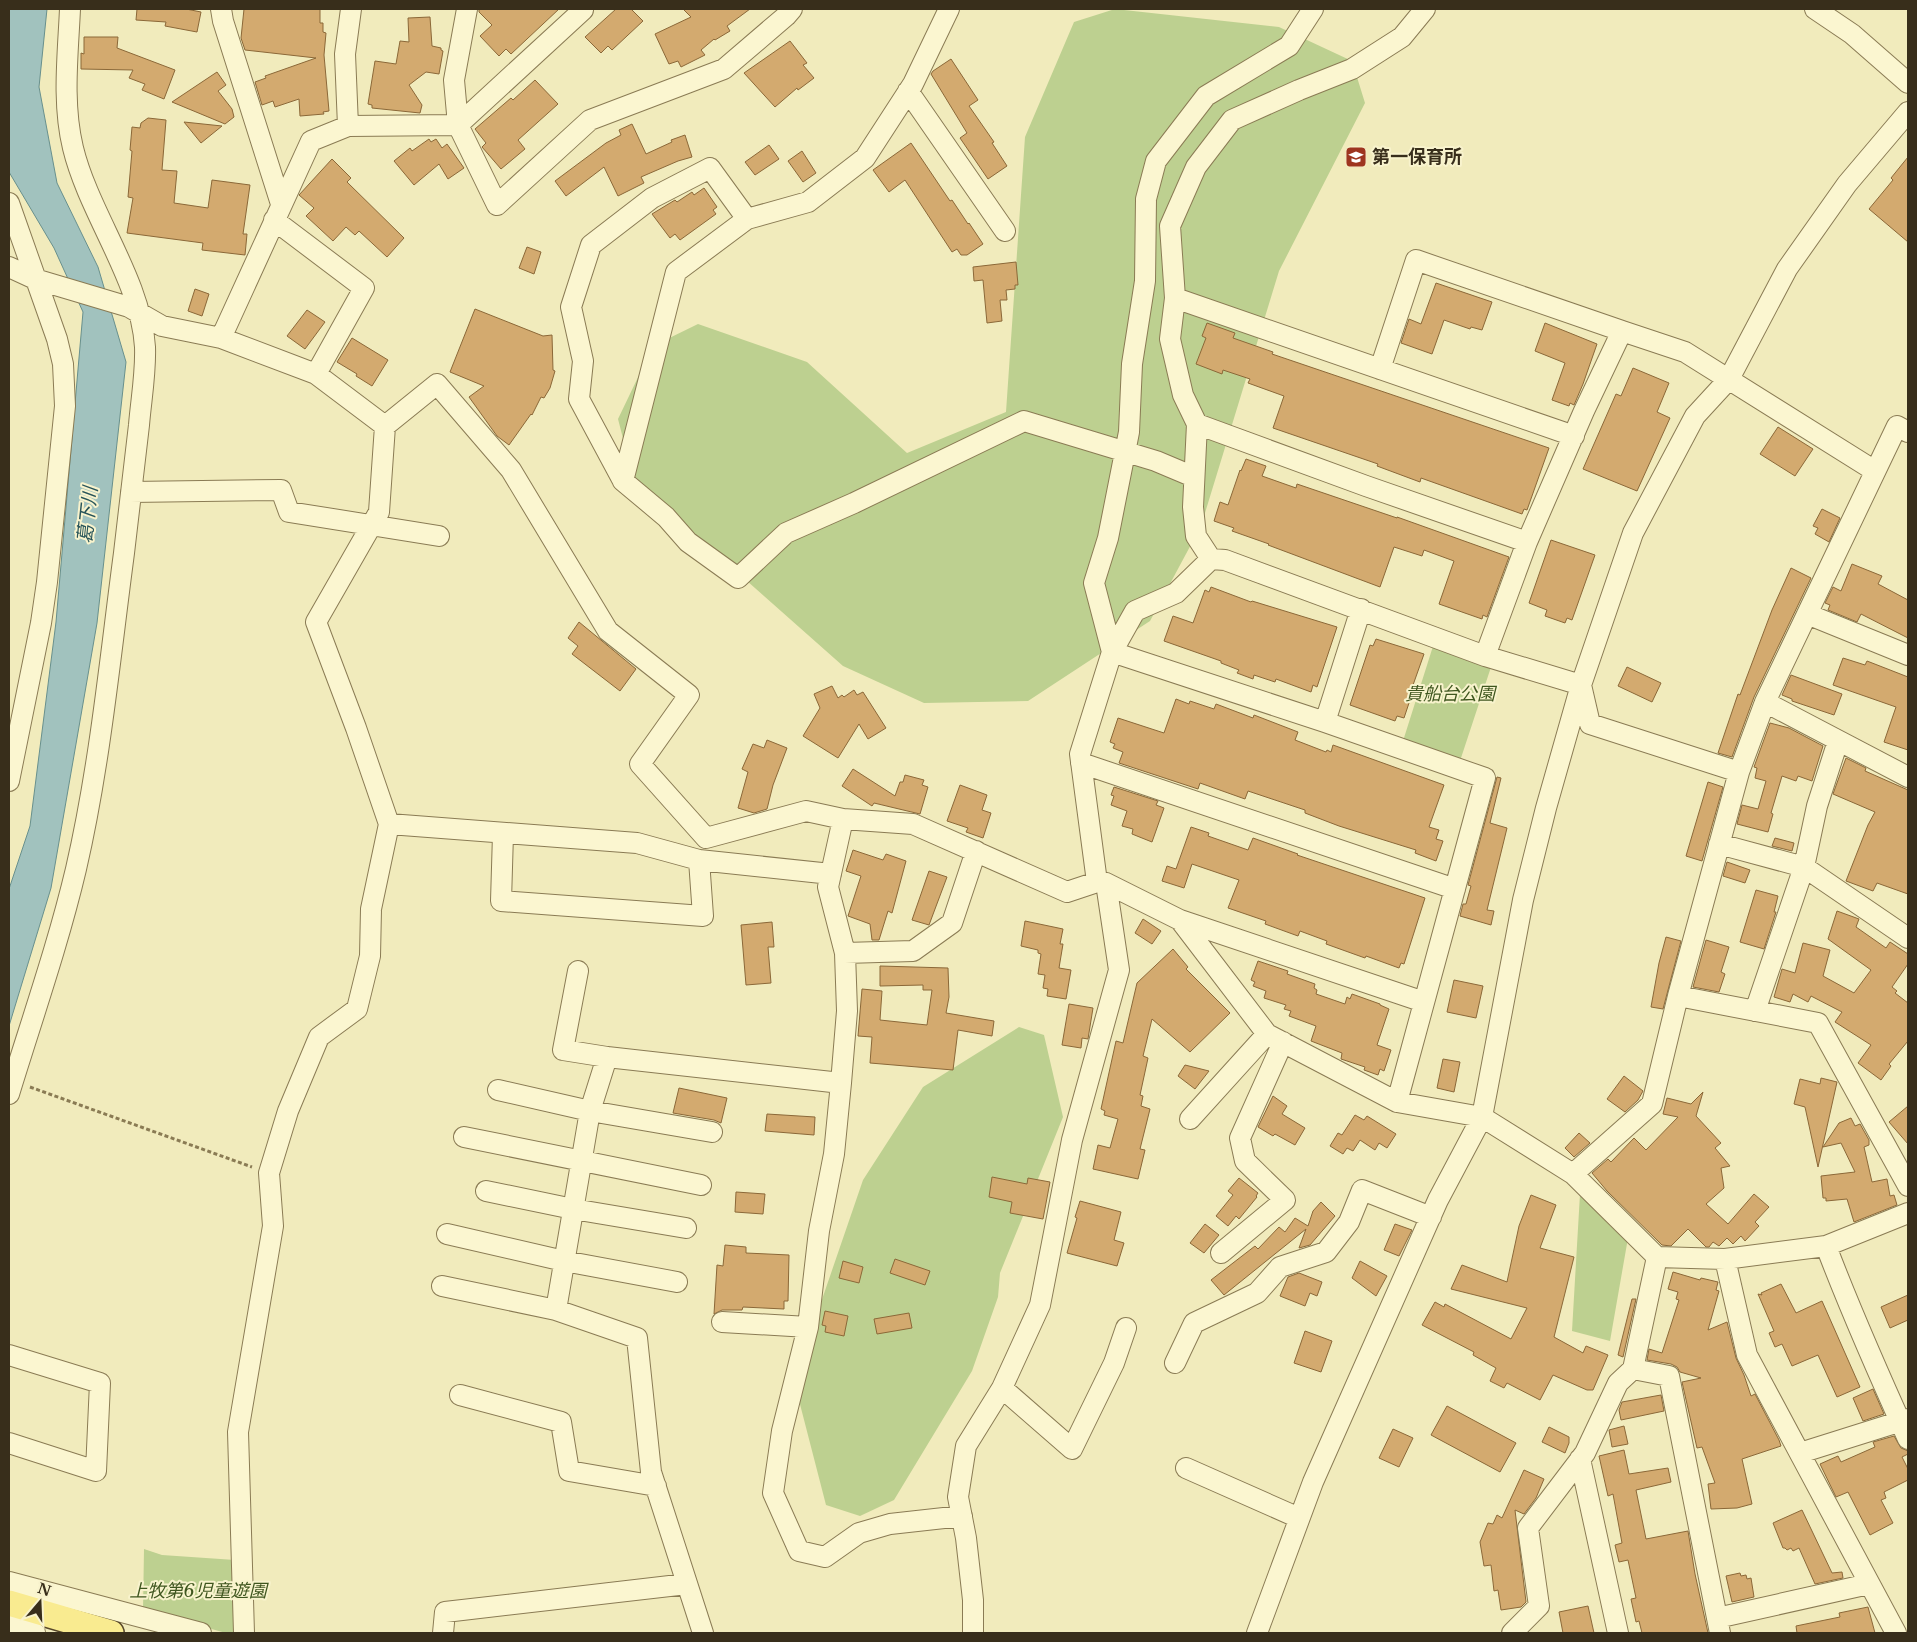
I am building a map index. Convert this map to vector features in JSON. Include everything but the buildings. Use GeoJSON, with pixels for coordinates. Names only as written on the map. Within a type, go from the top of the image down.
{"type":"FeatureCollection","features":[{"type":"Feature","properties":{"kind":"main road"},"geometry":{"type":"LineString","coordinates":[[9,1603],[111,1633]]}},
{"type":"Feature","properties":{"kind":"street"},"geometry":{"type":"LineString","coordinates":[[10,1085],[64,916],[86,819],[98,753],[132,492],[144,370],[145,346],[134,311],[73,149],[68,122],[67,94],[70,9]]}},
{"type":"Feature","properties":{"kind":"street"},"geometry":{"type":"LineString","coordinates":[[221,9],[277,212],[364,288],[316,374]]}},
{"type":"Feature","properties":{"kind":"street"},"geometry":{"type":"LineString","coordinates":[[348,126],[345,54],[351,9]]}},
{"type":"Feature","properties":{"kind":"street"},"geometry":{"type":"LineString","coordinates":[[467,9],[454,80],[458,125],[497,205],[590,120],[724,69],[792,9]]}},
{"type":"Feature","properties":{"kind":"street"},"geometry":{"type":"LineString","coordinates":[[221,338],[311,141],[348,126],[458,125],[583,9]]}},
{"type":"Feature","properties":{"kind":"street"},"geometry":{"type":"LineString","coordinates":[[623,481],[676,272],[747,219],[808,202],[865,158],[908,91],[949,9]]}},
{"type":"Feature","properties":{"kind":"street"},"geometry":{"type":"LineString","coordinates":[[1112,652],[1094,583],[1108,538],[1129,432],[1132,364],[1145,281],[1146,199],[1156,161],[1206,96],[1289,46],[1313,9]]}},
{"type":"Feature","properties":{"kind":"street"},"geometry":{"type":"LineString","coordinates":[[1211,559],[1196,536],[1193,507],[1197,424],[1183,395],[1170,339],[1175,298],[1170,226],[1196,167],[1232,120],[1352,69],[1402,37],[1425,9]]}},
{"type":"Feature","properties":{"kind":"street"},"geometry":{"type":"LineString","coordinates":[[1816,9],[1852,34],[1908,83]]}},
{"type":"Feature","properties":{"kind":"street"},"geometry":{"type":"LineString","coordinates":[[908,91],[1005,231]]}},
{"type":"Feature","properties":{"kind":"street"},"geometry":{"type":"LineString","coordinates":[[1257,1633],[1313,1482],[1431,1217],[1482,1117],[1523,900],[1546,808],[1581,685],[1633,533],[1695,416],[1730,379],[1787,269],[1848,184],[1908,112]]}},
{"type":"Feature","properties":{"kind":"street"},"geometry":{"type":"LineString","coordinates":[[747,219],[710,168],[652,198],[591,245],[571,307],[583,361],[579,399],[623,481],[666,517],[688,542],[738,578],[786,533],[854,503],[1024,421],[1156,462],[1194,477]]}},
{"type":"Feature","properties":{"kind":"street"},"geometry":{"type":"LineString","coordinates":[[1146,199],[1170,226]]}},
{"type":"Feature","properties":{"kind":"street"},"geometry":{"type":"LineString","coordinates":[[9,203],[22,235],[35,279],[57,339],[63,364],[65,406],[42,615],[9,782]]}},
{"type":"Feature","properties":{"kind":"street"},"geometry":{"type":"LineString","coordinates":[[1380,369],[1416,260],[1685,352],[1875,471]]}},
{"type":"Feature","properties":{"kind":"street"},"geometry":{"type":"LineString","coordinates":[[9,267],[35,279],[134,311],[162,326],[221,338],[316,374],[385,426]]}},
{"type":"Feature","properties":{"kind":"street"},"geometry":{"type":"LineString","coordinates":[[1175,298],[1574,436]]}},
{"type":"Feature","properties":{"kind":"street"},"geometry":{"type":"LineString","coordinates":[[1485,656],[1527,542],[1622,332]]}},
{"type":"Feature","properties":{"kind":"street"},"geometry":{"type":"LineString","coordinates":[[244,1633],[238,1432],[272,1226],[269,1173],[288,1110],[319,1037],[357,1009],[370,956],[371,909],[389,824],[356,728],[316,622],[378,512],[385,426],[437,384],[511,470],[608,631],[689,695],[640,764],[706,838],[806,811],[843,819],[913,824],[1067,892],[1101,883],[1180,920],[1424,1002]]}},
{"type":"Feature","properties":{"kind":"street"},"geometry":{"type":"LineString","coordinates":[[1197,424],[1527,542]]}},
{"type":"Feature","properties":{"kind":"street"},"geometry":{"type":"LineString","coordinates":[[1573,1174],[1652,1104],[1678,996],[1739,772],[1765,702],[1897,426],[1908,432]]}},
{"type":"Feature","properties":{"kind":"street"},"geometry":{"type":"LineString","coordinates":[[132,492],[281,490],[289,512],[438,536]]}},
{"type":"Feature","properties":{"kind":"street"},"geometry":{"type":"LineString","coordinates":[[973,1633],[973,1600],[958,1497],[966,1446],[1002,1388],[1040,1305],[1072,1140],[1119,970],[1101,883],[1080,754],[1112,652],[1135,611],[1176,593],[1211,559],[1225,560],[1485,656],[1581,685]]}},
{"type":"Feature","properties":{"kind":"street"},"geometry":{"type":"LineString","coordinates":[[1325,722],[1361,609]]}},
{"type":"Feature","properties":{"kind":"street"},"geometry":{"type":"LineString","coordinates":[[1807,614],[1908,655]]}},
{"type":"Feature","properties":{"kind":"street"},"geometry":{"type":"LineString","coordinates":[[1112,652],[1325,722],[1485,778],[1397,1102]]}},
{"type":"Feature","properties":{"kind":"street"},"geometry":{"type":"LineString","coordinates":[[1581,685],[1590,724],[1739,772]]}},
{"type":"Feature","properties":{"kind":"street"},"geometry":{"type":"LineString","coordinates":[[1765,702],[1908,777]]}},
{"type":"Feature","properties":{"kind":"street"},"geometry":{"type":"LineString","coordinates":[[1755,1011],[1804,867],[1817,806],[1838,741]]}},
{"type":"Feature","properties":{"kind":"street"},"geometry":{"type":"LineString","coordinates":[[1081,763],[1455,889]]}},
{"type":"Feature","properties":{"kind":"street"},"geometry":{"type":"LineString","coordinates":[[843,819],[828,887],[845,953],[847,1011],[834,1154],[819,1231],[808,1327],[782,1431],[773,1493],[799,1551],[825,1557],[859,1533],[890,1524],[962,1516]]}},
{"type":"Feature","properties":{"kind":"street"},"geometry":{"type":"LineString","coordinates":[[389,824],[637,843],[699,860],[831,874]]}},
{"type":"Feature","properties":{"kind":"street"},"geometry":{"type":"LineString","coordinates":[[503,834],[501,900],[703,916],[699,860]]}},
{"type":"Feature","properties":{"kind":"street"},"geometry":{"type":"LineString","coordinates":[[1719,844],[1804,867],[1908,938]]}},
{"type":"Feature","properties":{"kind":"street"},"geometry":{"type":"LineString","coordinates":[[845,953],[913,951],[952,923],[976,851]]}},
{"type":"Feature","properties":{"kind":"street"},"geometry":{"type":"LineString","coordinates":[[1180,920],[1275,1038],[1397,1102],[1482,1117],[1573,1174],[1657,1257],[1725,1259],[1826,1246],[1908,1212]]}},
{"type":"Feature","properties":{"kind":"street"},"geometry":{"type":"LineString","coordinates":[[578,971],[563,1050],[607,1057],[841,1083]]}},
{"type":"Feature","properties":{"kind":"street"},"geometry":{"type":"LineString","coordinates":[[1678,996],[1818,1023],[1908,1186]]}},
{"type":"Feature","properties":{"kind":"street"},"geometry":{"type":"LineString","coordinates":[[1190,1119],[1275,1038]]}},
{"type":"Feature","properties":{"kind":"street"},"geometry":{"type":"LineString","coordinates":[[1221,1253],[1286,1200],[1245,1161],[1240,1138],[1275,1038]]}},
{"type":"Feature","properties":{"kind":"street"},"geometry":{"type":"LineString","coordinates":[[556,1310],[590,1111],[607,1057]]}},
{"type":"Feature","properties":{"kind":"street"},"geometry":{"type":"LineString","coordinates":[[498,1090],[590,1111],[712,1132]]}},
{"type":"Feature","properties":{"kind":"street"},"geometry":{"type":"LineString","coordinates":[[464,1137],[701,1185]]}},
{"type":"Feature","properties":{"kind":"street"},"geometry":{"type":"LineString","coordinates":[[1175,1364],[1194,1323],[1256,1293],[1280,1268],[1326,1252],[1349,1222],[1362,1190],[1431,1217]]}},
{"type":"Feature","properties":{"kind":"street"},"geometry":{"type":"LineString","coordinates":[[486,1192],[686,1228]]}},
{"type":"Feature","properties":{"kind":"street"},"geometry":{"type":"LineString","coordinates":[[447,1234],[564,1261],[677,1282]]}},
{"type":"Feature","properties":{"kind":"street"},"geometry":{"type":"LineString","coordinates":[[1800,1453],[1849,1436],[1906,1427],[1846,1299],[1826,1246]]}},
{"type":"Feature","properties":{"kind":"street"},"geometry":{"type":"LineString","coordinates":[[1512,1633],[1539,1606],[1528,1528],[1585,1453],[1618,1383],[1632,1369],[1657,1257]]}},
{"type":"Feature","properties":{"kind":"street"},"geometry":{"type":"LineString","coordinates":[[1725,1259],[1747,1355],[1896,1633]]}},
{"type":"Feature","properties":{"kind":"street"},"geometry":{"type":"LineString","coordinates":[[442,1286],[556,1310],[637,1338],[651,1472],[703,1633]]}},
{"type":"Feature","properties":{"kind":"street"},"geometry":{"type":"LineString","coordinates":[[722,1322],[808,1327]]}},
{"type":"Feature","properties":{"kind":"street"},"geometry":{"type":"LineString","coordinates":[[1002,1388],[1072,1449],[1114,1363],[1126,1328]]}},
{"type":"Feature","properties":{"kind":"street"},"geometry":{"type":"LineString","coordinates":[[9,1355],[100,1383],[96,1471],[9,1443]]}},
{"type":"Feature","properties":{"kind":"street"},"geometry":{"type":"LineString","coordinates":[[1632,1369],[1669,1376],[1718,1626],[1869,1584]]}},
{"type":"Feature","properties":{"kind":"street"},"geometry":{"type":"LineString","coordinates":[[460,1395],[561,1422],[569,1471],[656,1486]]}},
{"type":"Feature","properties":{"kind":"street"},"geometry":{"type":"LineString","coordinates":[[1580,1459],[1618,1633]]}},
{"type":"Feature","properties":{"kind":"street"},"geometry":{"type":"LineString","coordinates":[[1186,1468],[1299,1518]]}},
{"type":"Feature","properties":{"kind":"street"},"geometry":{"type":"LineString","coordinates":[[9,1582],[201,1633]]}},
{"type":"Feature","properties":{"kind":"street"},"geometry":{"type":"LineString","coordinates":[[443,1633],[445,1612],[687,1584]]}},
{"type":"Feature","properties":{"kind":"street"},"geometry":{"type":"LineString","coordinates":[[9,1625],[35,1633]]}},
{"type":"Feature","properties":{"kind":"path"},"geometry":{"type":"LineString","coordinates":[[10,1085],[269,1173]]}},
{"type":"Feature","properties":{"kind":"green space"},"geometry":{"type":"Polygon","coordinates":[[[1115,9],[1279,27],[1352,61],[1365,103],[1279,271],[1201,526],[1150,621],[1028,701],[924,703],[843,666],[634,481],[618,419],[653,346],[698,324],[807,362],[907,453],[1006,412],[1025,137],[1074,22],[1115,9]]]}},
{"type":"Feature","properties":{"kind":"green space","name":"貴船台公園"},"geometry":{"type":"Polygon","coordinates":[[[1434,643],[1492,664],[1460,761],[1403,741],[1434,643]]]}},
{"type":"Feature","properties":{"kind":"green space"},"geometry":{"type":"Polygon","coordinates":[[[1019,1027],[1044,1035],[1063,1117],[1000,1273],[998,1297],[972,1371],[894,1500],[860,1516],[826,1505],[794,1381],[863,1180],[923,1087],[1019,1027]]]}},
{"type":"Feature","properties":{"kind":"green space"},"geometry":{"type":"Polygon","coordinates":[[[1580,1194],[1628,1238],[1610,1341],[1572,1331],[1580,1194]]]}},
{"type":"Feature","properties":{"kind":"green space","name":"上牧第6児童遊園"},"geometry":{"type":"Polygon","coordinates":[[[144,1549],[162,1555],[235,1560],[236,1633],[226,1633],[143,1610],[144,1549]]]}},
{"type":"Feature","properties":{"kind":"water","name":"葛下川"},"geometry":{"type":"Polygon","coordinates":[[[9,9],[47,9],[39,87],[57,183],[98,267],[126,362],[97,623],[51,888],[9,1026],[9,889],[30,826],[56,622],[83,312],[54,248],[9,172],[9,9]]]}},
{"type":"Feature","properties":{"kind":"place","name":"第一保育所"},"geometry":{"type":"Point","coordinates":[1356,157]}}]}
